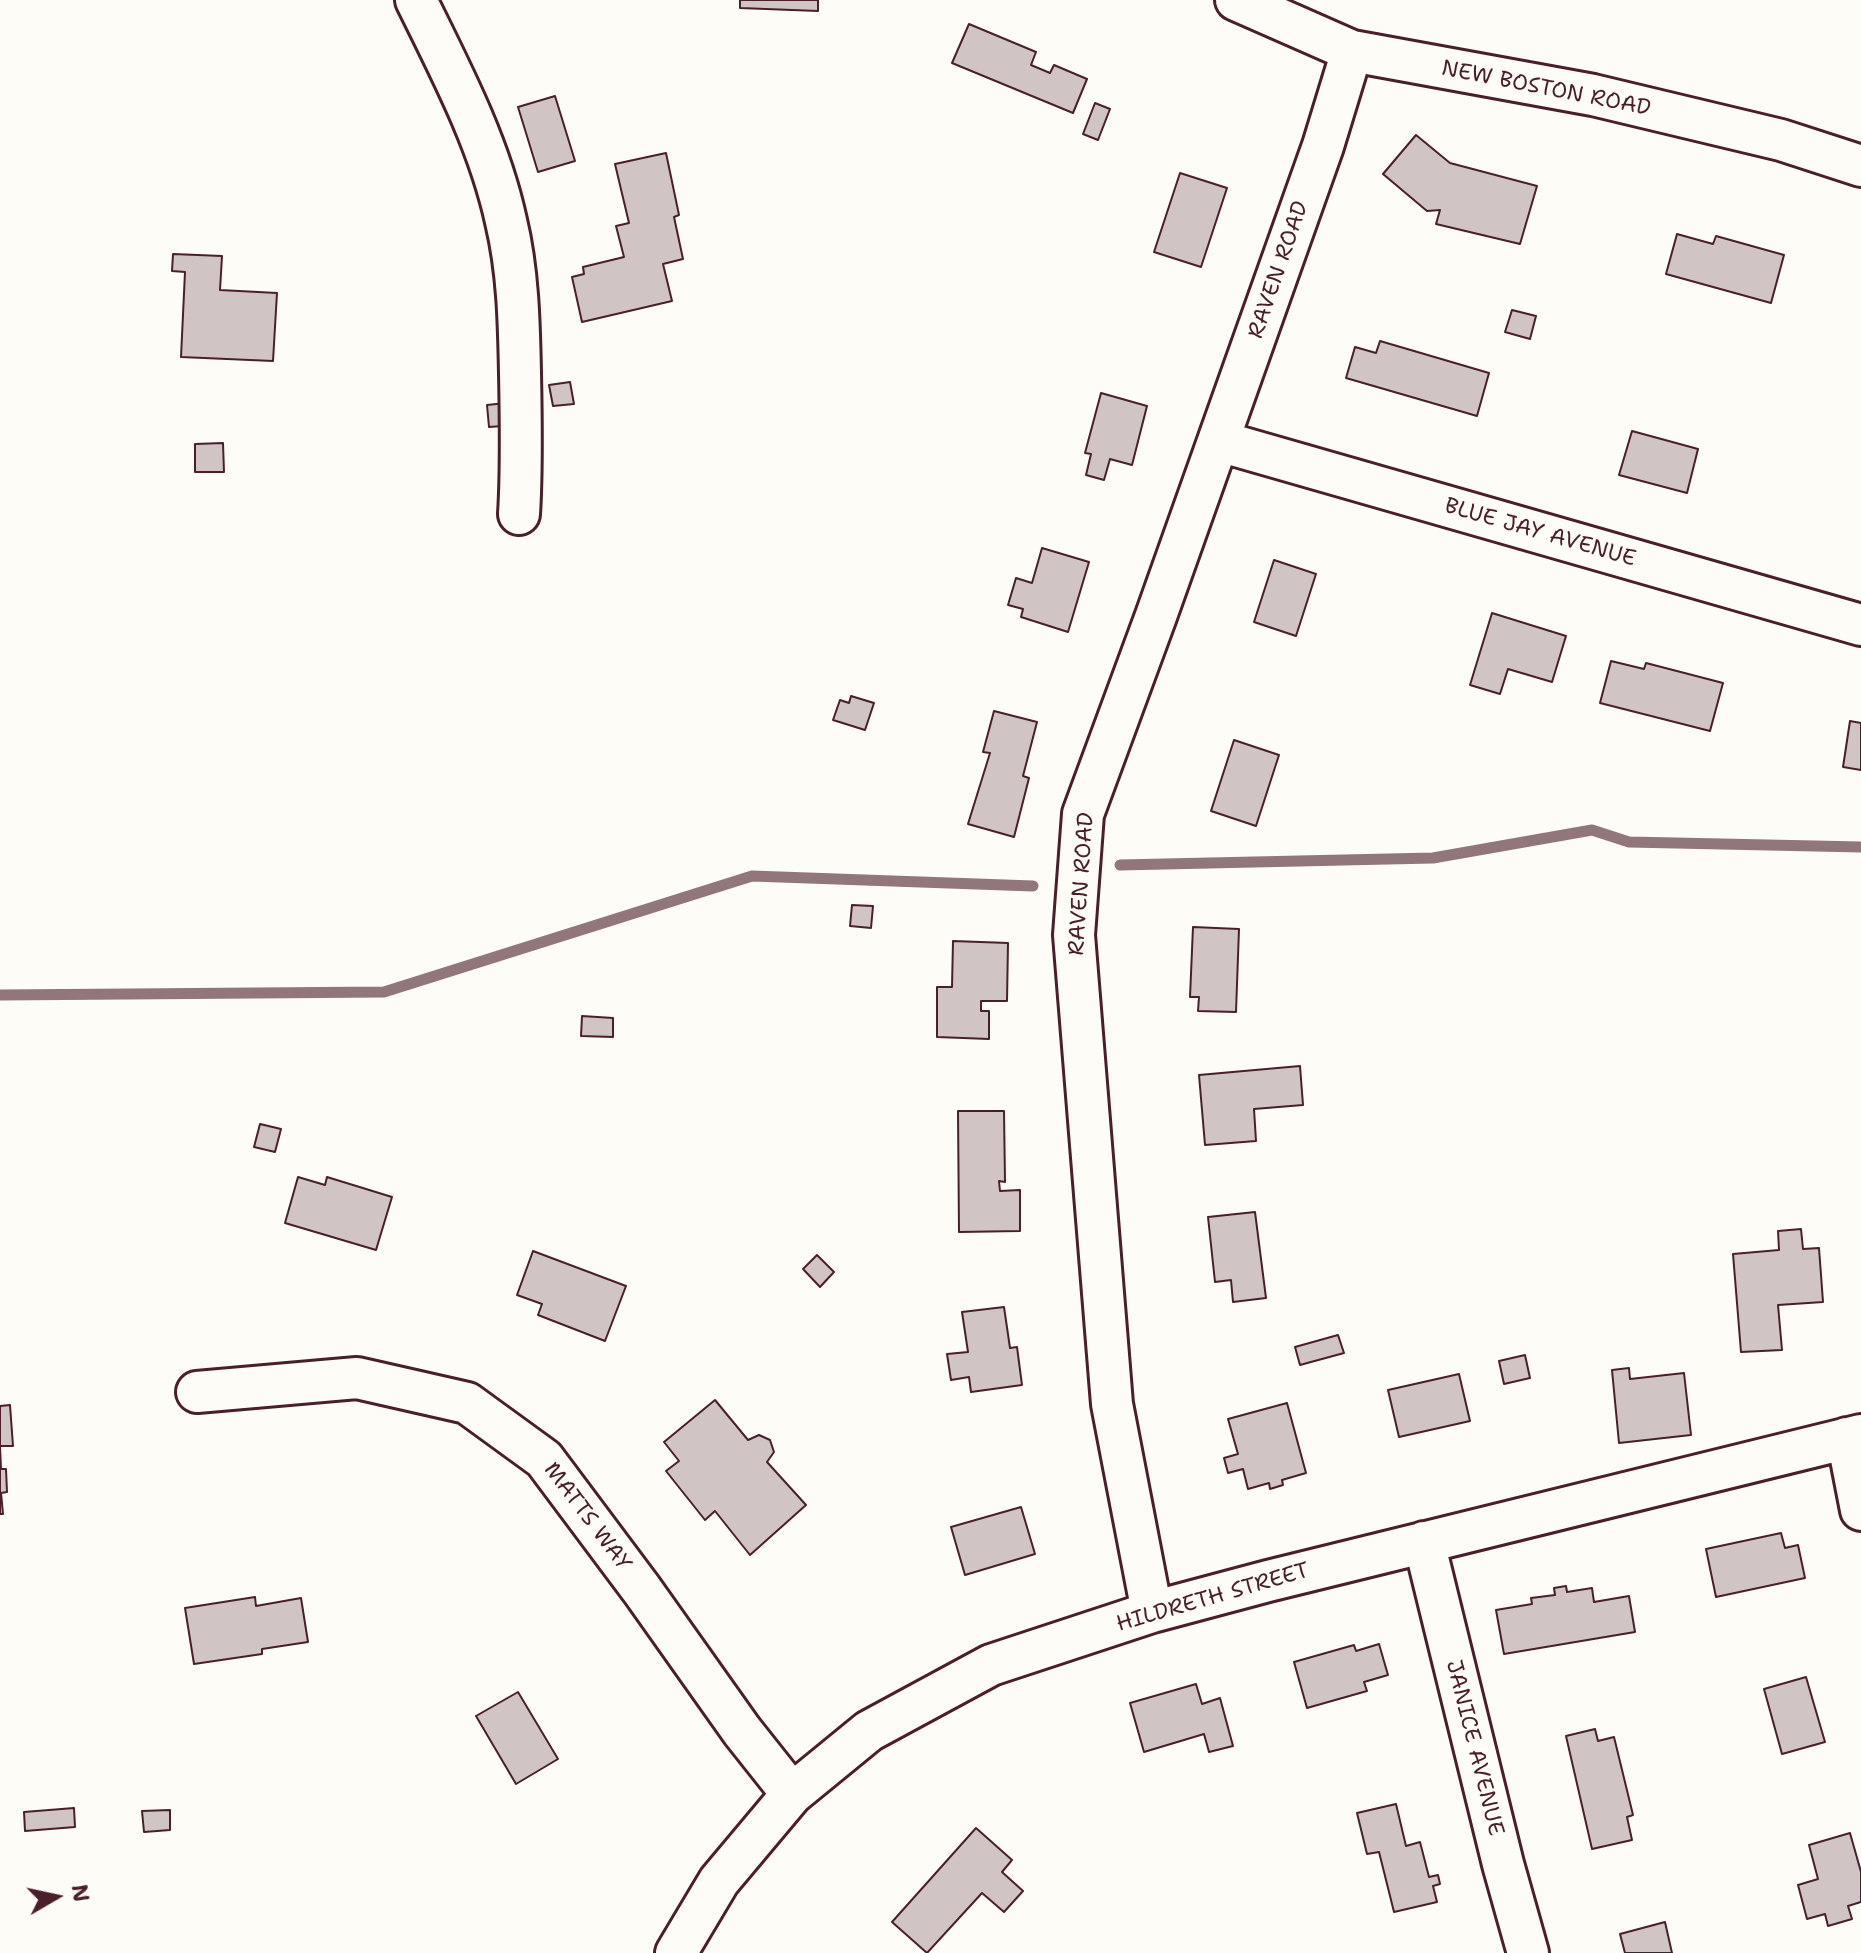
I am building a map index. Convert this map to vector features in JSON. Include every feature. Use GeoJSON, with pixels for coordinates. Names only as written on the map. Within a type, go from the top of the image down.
{"type":"FeatureCollection","features":[{"type":"Feature","properties":{"kind":"street"},"geometry":{"type":"LineString","coordinates":[[416,0],[476,126],[507,222],[516,279],[519,328],[523,445],[519,514]]}},
{"type":"Feature","properties":{"kind":"street","name":"NEW BOSTON ROAD"},"geometry":{"type":"LineString","coordinates":[[1236,0],[1352,51],[1593,95],[1781,140],[1861,166]]}},
{"type":"Feature","properties":{"kind":"street","name":"RAVEN ROAD"},"geometry":{"type":"LineString","coordinates":[[1152,1612],[1112,1404],[1074,935],[1083,814],[1219,441],[1323,146],[1352,51]]}},
{"type":"Feature","properties":{"kind":"street","name":"BLUE JAY AVENUE"},"geometry":{"type":"LineString","coordinates":[[1219,441],[1861,625]]}},
{"type":"Feature","properties":{"kind":"street","name":"MATTS WAY"},"geometry":{"type":"LineString","coordinates":[[197,1392],[357,1378],[467,1403],[544,1459],[742,1731],[792,1794]]}},
{"type":"Feature","properties":{"kind":"street"},"geometry":{"type":"LineString","coordinates":[[1854,1436],[1861,1510]]}},
{"type":"Feature","properties":{"kind":"street","name":"HILDRETH STREET"},"geometry":{"type":"LineString","coordinates":[[676,1953],[719,1881],[792,1794],[869,1731],[991,1665],[1152,1612],[1854,1436]]}},
{"type":"Feature","properties":{"kind":"street","name":"JANICE AVENUE"},"geometry":{"type":"LineString","coordinates":[[1424,1542],[1503,1864],[1528,1953]]}},
{"type":"Feature","properties":{"kind":"building"},"geometry":{"type":"Polygon","coordinates":[[[740,0],[818,0],[818,11],[740,8],[740,0]]]}},
{"type":"Feature","properties":{"kind":"building"},"geometry":{"type":"Polygon","coordinates":[[[969,24],[1036,52],[1031,65],[1050,73],[1054,65],[1087,79],[1073,113],[952,63],[969,24]]]}},
{"type":"Feature","properties":{"kind":"building"},"geometry":{"type":"Polygon","coordinates":[[[555,96],[575,161],[538,172],[518,107],[555,96]]]}},
{"type":"Feature","properties":{"kind":"building"},"geometry":{"type":"Polygon","coordinates":[[[1095,103],[1110,109],[1098,140],[1083,134],[1095,103]]]}},
{"type":"Feature","properties":{"kind":"building"},"geometry":{"type":"Polygon","coordinates":[[[1416,135],[1450,163],[1537,186],[1520,244],[1436,224],[1440,210],[1427,211],[1383,174],[1416,135]]]}},
{"type":"Feature","properties":{"kind":"building"},"geometry":{"type":"Polygon","coordinates":[[[666,153],[679,215],[674,217],[683,259],[663,264],[672,301],[582,322],[572,277],[584,274],[583,267],[624,257],[616,226],[629,223],[615,164],[666,153]]]}},
{"type":"Feature","properties":{"kind":"building"},"geometry":{"type":"Polygon","coordinates":[[[1180,173],[1227,188],[1201,267],[1154,252],[1180,173]]]}},
{"type":"Feature","properties":{"kind":"building"},"geometry":{"type":"Polygon","coordinates":[[[1677,234],[1713,244],[1716,236],[1784,255],[1771,303],[1666,274],[1677,234]]]}},
{"type":"Feature","properties":{"kind":"building"},"geometry":{"type":"Polygon","coordinates":[[[173,254],[222,256],[220,290],[277,293],[273,361],[181,357],[185,272],[172,271],[173,254]]]}},
{"type":"Feature","properties":{"kind":"building"},"geometry":{"type":"Polygon","coordinates":[[[1512,310],[1536,316],[1530,339],[1505,332],[1512,310]]]}},
{"type":"Feature","properties":{"kind":"building"},"geometry":{"type":"Polygon","coordinates":[[[1380,341],[1489,373],[1477,416],[1346,378],[1355,347],[1376,353],[1380,341]]]}},
{"type":"Feature","properties":{"kind":"building"},"geometry":{"type":"Polygon","coordinates":[[[570,382],[574,404],[553,406],[549,385],[570,382]]]}},
{"type":"Feature","properties":{"kind":"building"},"geometry":{"type":"Polygon","coordinates":[[[1101,393],[1147,406],[1132,465],[1110,459],[1104,480],[1086,475],[1091,454],[1085,453],[1101,393]]]}},
{"type":"Feature","properties":{"kind":"building"},"geometry":{"type":"Polygon","coordinates":[[[515,402],[516,425],[489,427],[487,405],[515,402]]]}},
{"type":"Feature","properties":{"kind":"building"},"geometry":{"type":"Polygon","coordinates":[[[1632,431],[1698,449],[1687,493],[1619,475],[1632,431]]]}},
{"type":"Feature","properties":{"kind":"building"},"geometry":{"type":"Polygon","coordinates":[[[223,443],[224,472],[195,472],[195,444],[223,443]]]}},
{"type":"Feature","properties":{"kind":"building"},"geometry":{"type":"Polygon","coordinates":[[[1042,548],[1089,562],[1068,632],[1021,617],[1023,609],[1008,605],[1016,578],[1032,583],[1042,548]]]}},
{"type":"Feature","properties":{"kind":"building"},"geometry":{"type":"Polygon","coordinates":[[[1274,560],[1316,574],[1296,636],[1254,622],[1274,560]]]}},
{"type":"Feature","properties":{"kind":"building"},"geometry":{"type":"Polygon","coordinates":[[[1492,613],[1566,636],[1552,682],[1508,669],[1500,694],[1470,685],[1492,613]]]}},
{"type":"Feature","properties":{"kind":"building"},"geometry":{"type":"Polygon","coordinates":[[[1611,661],[1644,669],[1646,663],[1723,683],[1710,731],[1600,703],[1611,661]]]}},
{"type":"Feature","properties":{"kind":"building"},"geometry":{"type":"Polygon","coordinates":[[[851,696],[874,703],[865,730],[833,720],[840,700],[849,703],[851,696]]]}},
{"type":"Feature","properties":{"kind":"building"},"geometry":{"type":"Polygon","coordinates":[[[994,711],[1037,722],[1023,776],[1029,778],[1014,837],[968,824],[990,753],[983,752],[994,711]]]}},
{"type":"Feature","properties":{"kind":"building"},"geometry":{"type":"Polygon","coordinates":[[[1850,721],[1861,723],[1861,770],[1843,767],[1850,721]]]}},
{"type":"Feature","properties":{"kind":"building"},"geometry":{"type":"Polygon","coordinates":[[[1234,740],[1279,755],[1256,826],[1211,811],[1234,740]]]}},
{"type":"Feature","properties":{"kind":"building"},"geometry":{"type":"Polygon","coordinates":[[[852,905],[873,906],[871,928],[850,926],[852,905]]]}},
{"type":"Feature","properties":{"kind":"building"},"geometry":{"type":"Polygon","coordinates":[[[1193,927],[1239,929],[1236,1012],[1198,1011],[1199,997],[1190,997],[1193,927]]]}},
{"type":"Feature","properties":{"kind":"building"},"geometry":{"type":"Polygon","coordinates":[[[953,941],[1008,943],[1007,1001],[981,1001],[981,1011],[989,1011],[989,1039],[937,1037],[937,987],[952,987],[953,941]]]}},
{"type":"Feature","properties":{"kind":"building"},"geometry":{"type":"Polygon","coordinates":[[[582,1016],[613,1018],[613,1037],[581,1036],[582,1016]]]}},
{"type":"Feature","properties":{"kind":"building"},"geometry":{"type":"Polygon","coordinates":[[[1300,1066],[1303,1105],[1254,1109],[1256,1141],[1205,1145],[1199,1075],[1300,1066]]]}},
{"type":"Feature","properties":{"kind":"building"},"geometry":{"type":"Polygon","coordinates":[[[958,1111],[1004,1111],[1005,1182],[999,1181],[1000,1191],[1020,1190],[1020,1231],[959,1232],[958,1111]]]}},
{"type":"Feature","properties":{"kind":"building"},"geometry":{"type":"Polygon","coordinates":[[[260,1124],[281,1129],[275,1152],[254,1147],[260,1124]]]}},
{"type":"Feature","properties":{"kind":"building"},"geometry":{"type":"Polygon","coordinates":[[[298,1177],[325,1185],[327,1177],[392,1197],[376,1250],[285,1223],[298,1177]]]}},
{"type":"Feature","properties":{"kind":"building"},"geometry":{"type":"Polygon","coordinates":[[[1255,1212],[1266,1298],[1233,1302],[1231,1280],[1215,1282],[1208,1217],[1255,1212]]]}},
{"type":"Feature","properties":{"kind":"building"},"geometry":{"type":"Polygon","coordinates":[[[1801,1229],[1803,1249],[1819,1248],[1823,1302],[1778,1305],[1782,1350],[1741,1352],[1733,1254],[1779,1250],[1778,1231],[1801,1229]]]}},
{"type":"Feature","properties":{"kind":"building"},"geometry":{"type":"Polygon","coordinates":[[[533,1251],[626,1286],[605,1341],[538,1315],[542,1304],[517,1295],[533,1251]]]}},
{"type":"Feature","properties":{"kind":"building"},"geometry":{"type":"Polygon","coordinates":[[[817,1255],[834,1272],[820,1287],[803,1269],[817,1255]]]}},
{"type":"Feature","properties":{"kind":"building"},"geometry":{"type":"Polygon","coordinates":[[[1004,1307],[1010,1348],[1017,1347],[1022,1385],[971,1392],[969,1377],[951,1380],[947,1354],[968,1352],[962,1312],[1004,1307]]]}},
{"type":"Feature","properties":{"kind":"building"},"geometry":{"type":"Polygon","coordinates":[[[1338,1335],[1344,1353],[1300,1365],[1295,1347],[1338,1335]]]}},
{"type":"Feature","properties":{"kind":"building"},"geometry":{"type":"Polygon","coordinates":[[[1525,1355],[1530,1378],[1504,1384],[1499,1361],[1525,1355]]]}},
{"type":"Feature","properties":{"kind":"building"},"geometry":{"type":"Polygon","coordinates":[[[1629,1368],[1630,1379],[1684,1373],[1691,1435],[1619,1443],[1612,1370],[1629,1368]]]}},
{"type":"Feature","properties":{"kind":"building"},"geometry":{"type":"Polygon","coordinates":[[[1459,1374],[1470,1421],[1399,1437],[1388,1390],[1459,1374]]]}},
{"type":"Feature","properties":{"kind":"building"},"geometry":{"type":"Polygon","coordinates":[[[715,1400],[748,1440],[759,1435],[770,1440],[774,1452],[767,1462],[806,1505],[750,1555],[715,1511],[705,1520],[666,1471],[679,1461],[664,1442],[715,1400]]]}},
{"type":"Feature","properties":{"kind":"building"},"geometry":{"type":"Polygon","coordinates":[[[1287,1403],[1306,1473],[1282,1480],[1283,1485],[1270,1489],[1269,1483],[1248,1489],[1243,1469],[1228,1473],[1224,1458],[1238,1454],[1228,1419],[1287,1403]]]}},
{"type":"Feature","properties":{"kind":"building"},"geometry":{"type":"Polygon","coordinates":[[[10,1405],[13,1446],[0,1446],[0,1406],[10,1405]]]}},
{"type":"Feature","properties":{"kind":"building"},"geometry":{"type":"Polygon","coordinates":[[[0,1446],[1,1469],[6,1469],[7,1492],[1,1493],[3,1514],[0,1514],[0,1446]]]}},
{"type":"Feature","properties":{"kind":"building"},"geometry":{"type":"Polygon","coordinates":[[[1021,1507],[1035,1554],[965,1575],[951,1527],[1021,1507]]]}},
{"type":"Feature","properties":{"kind":"building"},"geometry":{"type":"Polygon","coordinates":[[[1781,1533],[1785,1548],[1798,1545],[1805,1578],[1716,1597],[1706,1549],[1781,1533]]]}},
{"type":"Feature","properties":{"kind":"building"},"geometry":{"type":"Polygon","coordinates":[[[1566,1586],[1567,1592],[1592,1588],[1594,1602],[1629,1596],[1635,1632],[1504,1654],[1496,1610],[1532,1604],[1531,1598],[1555,1595],[1554,1588],[1566,1586]]]}},
{"type":"Feature","properties":{"kind":"building"},"geometry":{"type":"Polygon","coordinates":[[[255,1597],[256,1606],[301,1598],[308,1642],[262,1649],[262,1654],[194,1664],[185,1608],[255,1597]]]}},
{"type":"Feature","properties":{"kind":"building"},"geometry":{"type":"Polygon","coordinates":[[[1379,1644],[1388,1675],[1364,1682],[1367,1691],[1307,1708],[1294,1662],[1354,1645],[1356,1651],[1379,1644]]]}},
{"type":"Feature","properties":{"kind":"building"},"geometry":{"type":"Polygon","coordinates":[[[1806,1677],[1825,1742],[1782,1754],[1764,1689],[1806,1677]]]}},
{"type":"Feature","properties":{"kind":"building"},"geometry":{"type":"Polygon","coordinates":[[[1196,1684],[1202,1704],[1220,1698],[1233,1746],[1209,1752],[1204,1734],[1144,1752],[1130,1703],[1196,1684]]]}},
{"type":"Feature","properties":{"kind":"building"},"geometry":{"type":"Polygon","coordinates":[[[518,1692],[558,1759],[516,1784],[476,1716],[518,1692]]]}},
{"type":"Feature","properties":{"kind":"building"},"geometry":{"type":"Polygon","coordinates":[[[1595,1729],[1598,1741],[1614,1737],[1633,1815],[1627,1817],[1632,1840],[1592,1849],[1566,1736],[1595,1729]]]}},
{"type":"Feature","properties":{"kind":"building"},"geometry":{"type":"Polygon","coordinates":[[[1396,1804],[1406,1846],[1420,1842],[1429,1877],[1438,1875],[1440,1884],[1433,1886],[1437,1902],[1394,1912],[1379,1852],[1367,1854],[1357,1813],[1396,1804]]]}},
{"type":"Feature","properties":{"kind":"building"},"geometry":{"type":"Polygon","coordinates":[[[74,1808],[75,1827],[25,1831],[24,1812],[74,1808]]]}},
{"type":"Feature","properties":{"kind":"building"},"geometry":{"type":"Polygon","coordinates":[[[170,1810],[170,1830],[144,1832],[142,1811],[170,1810]]]}},
{"type":"Feature","properties":{"kind":"building"},"geometry":{"type":"Polygon","coordinates":[[[976,1828],[1012,1860],[1002,1872],[1023,1891],[1004,1912],[982,1893],[927,1953],[892,1922],[976,1828]]]}},
{"type":"Feature","properties":{"kind":"building"},"geometry":{"type":"Polygon","coordinates":[[[1850,1833],[1861,1872],[1861,1902],[1848,1906],[1852,1919],[1828,1926],[1825,1914],[1807,1919],[1798,1885],[1818,1879],[1809,1845],[1850,1833]]]}},
{"type":"Feature","properties":{"kind":"building"},"geometry":{"type":"Polygon","coordinates":[[[1665,1922],[1672,1953],[1625,1953],[1620,1934],[1665,1922]]]}},
{"type":"Feature","properties":{"kind":"waterway"},"geometry":{"type":"LineString","coordinates":[[1120,865],[1433,858],[1592,830],[1629,842],[1861,847]]}},
{"type":"Feature","properties":{"kind":"waterway"},"geometry":{"type":"LineString","coordinates":[[0,995],[384,992],[752,876],[1033,886]]}}]}
